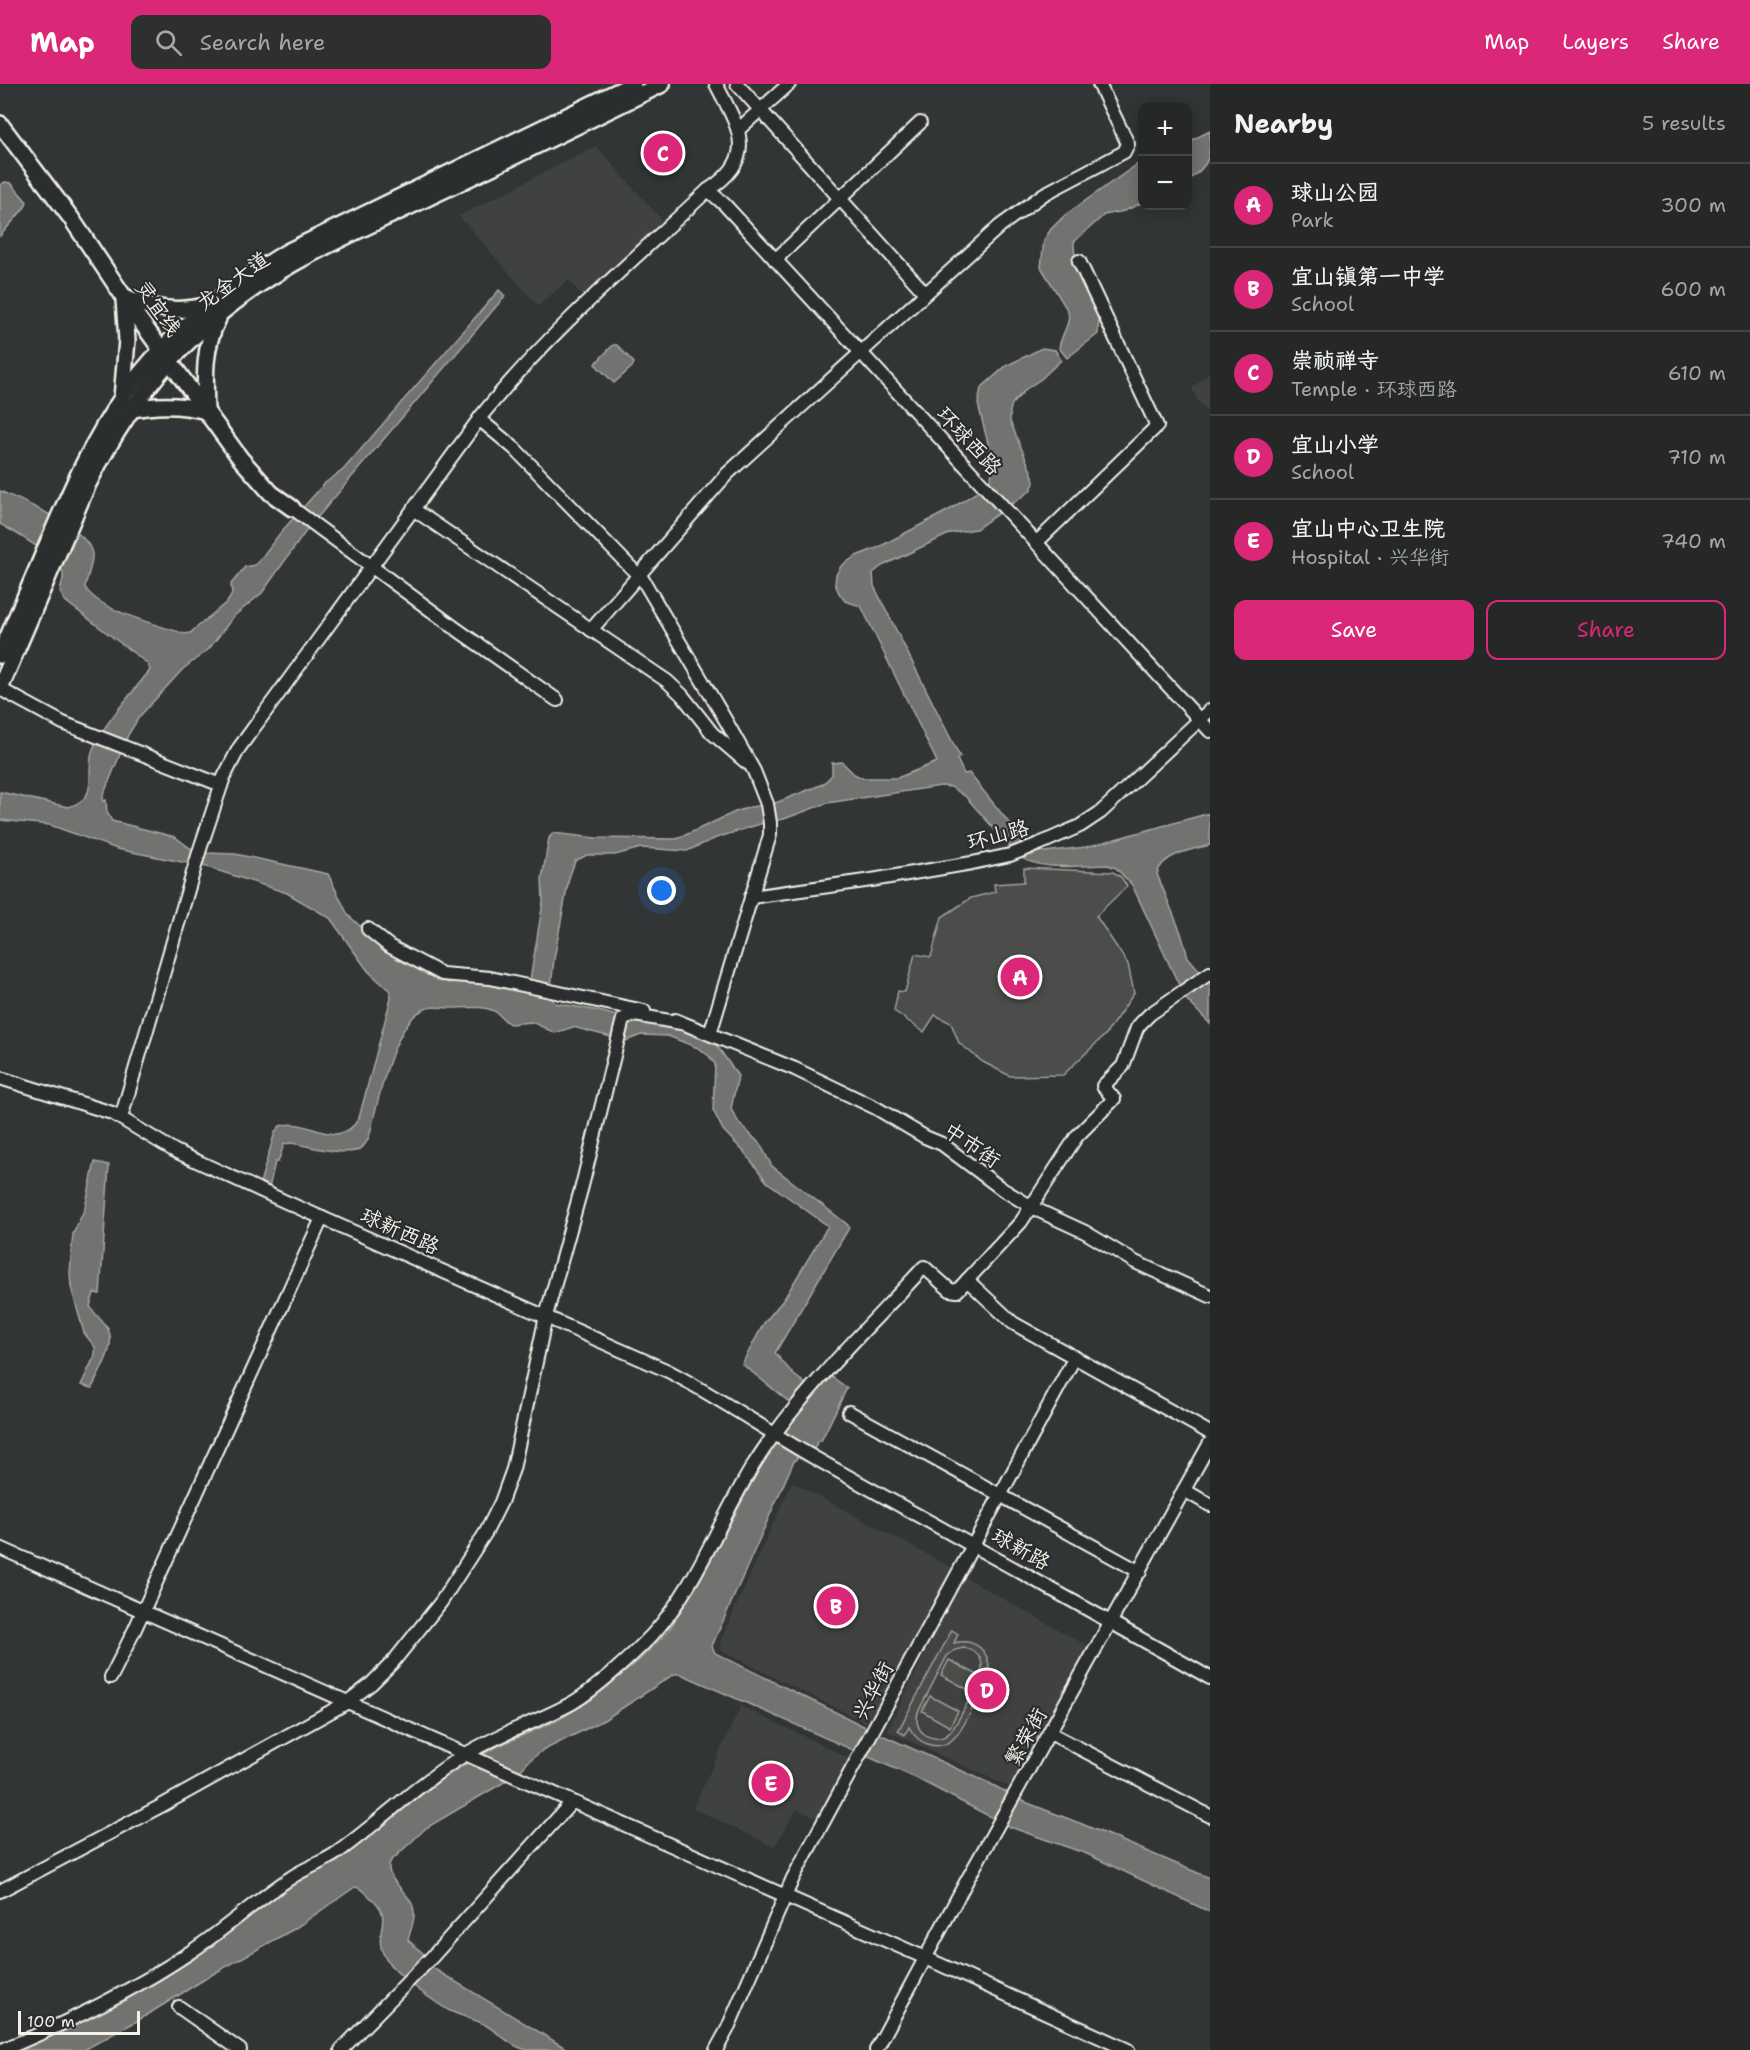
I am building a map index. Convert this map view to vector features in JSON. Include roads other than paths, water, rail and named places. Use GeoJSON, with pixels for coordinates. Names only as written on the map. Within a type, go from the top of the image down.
{"type":"FeatureCollection","features":[{"type":"Feature","properties":{"kind":"main road","name":"龙金大道"},"geometry":{"type":"LineString","coordinates":[[0,689],[66,517],[99,461],[125,405],[165,355],[255,272],[296,248],[633,84]]}},
{"type":"Feature","properties":{"kind":"main road","name":"龙金大道"},"geometry":{"type":"LineString","coordinates":[[216,309],[310,255],[662,84]]}},
{"type":"Feature","properties":{"kind":"main road","name":"灵宜线"},"geometry":{"type":"LineString","coordinates":[[0,124],[71,218],[124,297],[206,411],[260,481],[271,493],[292,508]]}},
{"type":"Feature","properties":{"kind":"main road"},"geometry":{"type":"LineString","coordinates":[[124,297],[142,304],[171,310],[216,309],[206,356],[206,411],[171,405],[125,405],[127,340],[124,297]]}},
{"type":"Feature","properties":{"kind":"main road","name":"龙金大道"},"geometry":{"type":"LineString","coordinates":[[0,655],[47,562]]}},
{"type":"Feature","properties":{"kind":"street"},"geometry":{"type":"LineString","coordinates":[[708,190],[730,158],[734,144],[732,131],[709,84]]}},
{"type":"Feature","properties":{"kind":"street"},"geometry":{"type":"LineString","coordinates":[[121,1118],[188,887],[221,785],[232,761],[413,508],[479,419],[512,379],[557,331],[708,190],[721,182],[736,161],[741,144],[739,129],[717,84]]}},
{"type":"Feature","properties":{"kind":"street"},"geometry":{"type":"LineString","coordinates":[[737,84],[925,293]]}},
{"type":"Feature","properties":{"kind":"street"},"geometry":{"type":"LineString","coordinates":[[739,129],[789,84]]}},
{"type":"Feature","properties":{"kind":"street"},"geometry":{"type":"LineString","coordinates":[[591,630],[727,474],[860,351],[1022,208],[1049,191],[1124,152],[1128,144],[1099,84]]}},
{"type":"Feature","properties":{"kind":"street"},"geometry":{"type":"LineString","coordinates":[[775,260],[920,123]]}},
{"type":"Feature","properties":{"kind":"street","name":"环球西路"},"geometry":{"type":"LineString","coordinates":[[708,190],[860,351],[1210,731]]}},
{"type":"Feature","properties":{"kind":"street"},"geometry":{"type":"LineString","coordinates":[[1037,542],[1156,426],[1079,261]]}},
{"type":"Feature","properties":{"kind":"street"},"geometry":{"type":"LineString","coordinates":[[479,419],[514,448],[638,574],[726,721],[751,766],[767,804],[770,835],[710,1034]]}},
{"type":"Feature","properties":{"kind":"street"},"geometry":{"type":"LineString","coordinates":[[292,508],[557,700]]}},
{"type":"Feature","properties":{"kind":"street"},"geometry":{"type":"LineString","coordinates":[[413,508],[672,686],[712,733],[751,766]]}},
{"type":"Feature","properties":{"kind":"street"},"geometry":{"type":"LineString","coordinates":[[0,689],[63,723],[221,785]]}},
{"type":"Feature","properties":{"kind":"street","name":"环山路"},"geometry":{"type":"LineString","coordinates":[[751,897],[872,880],[1010,855],[1039,844],[1080,826],[1101,812],[1210,710]]}},
{"type":"Feature","properties":{"kind":"street"},"geometry":{"type":"LineString","coordinates":[[368,929],[389,946],[435,972],[490,978],[664,1016],[681,1023]]}},
{"type":"Feature","properties":{"kind":"street"},"geometry":{"type":"LineString","coordinates":[[2,2050],[79,2016],[175,1963],[288,1879],[335,1854],[470,1756],[582,1697],[650,1637],[679,1600],[744,1481],[794,1409],[924,1267],[950,1290],[957,1290],[1012,1233],[1077,1136],[1114,1099],[1103,1086],[1123,1066],[1137,1028],[1150,1014],[1208,974]]}},
{"type":"Feature","properties":{"kind":"street"},"geometry":{"type":"LineString","coordinates":[[0,1892],[170,1801],[347,1702],[382,1673],[426,1623],[460,1575],[494,1517],[513,1468],[546,1316],[582,1186],[623,1019],[635,1015],[681,1023]]}},
{"type":"Feature","properties":{"kind":"street","name":"中市街"},"geometry":{"type":"LineString","coordinates":[[681,1023],[795,1069],[876,1108],[925,1137],[942,1144],[1002,1189],[1031,1206],[1085,1232],[1135,1262],[1210,1296]]}},
{"type":"Feature","properties":{"kind":"street","name":"球新西路"},"geometry":{"type":"LineString","coordinates":[[0,1078],[99,1108],[121,1118],[175,1151],[668,1371],[777,1435]]}},
{"type":"Feature","properties":{"kind":"street"},"geometry":{"type":"LineString","coordinates":[[111,1677],[322,1218]]}},
{"type":"Feature","properties":{"kind":"street"},"geometry":{"type":"LineString","coordinates":[[967,1280],[1012,1323],[1210,1433]]}},
{"type":"Feature","properties":{"kind":"street","name":"兴华街"},"geometry":{"type":"LineString","coordinates":[[716,2050],[727,2030],[785,1896],[1075,1357]]}},
{"type":"Feature","properties":{"kind":"street"},"geometry":{"type":"LineString","coordinates":[[849,1412],[1140,1572]]}},
{"type":"Feature","properties":{"kind":"street","name":"球新路"},"geometry":{"type":"LineString","coordinates":[[777,1435],[1210,1678]]}},
{"type":"Feature","properties":{"kind":"street","name":"繁荣街"},"geometry":{"type":"LineString","coordinates":[[876,2050],[1210,1443]]}},
{"type":"Feature","properties":{"kind":"street"},"geometry":{"type":"LineString","coordinates":[[1184,1490],[1210,1505]]}},
{"type":"Feature","properties":{"kind":"street"},"geometry":{"type":"LineString","coordinates":[[0,1548],[926,1958],[1128,2050]]}},
{"type":"Feature","properties":{"kind":"street"},"geometry":{"type":"LineString","coordinates":[[1050,1733],[1210,1816]]}},
{"type":"Feature","properties":{"kind":"street"},"geometry":{"type":"LineString","coordinates":[[341,2050],[432,1957],[572,1802]]}},
{"type":"Feature","properties":{"kind":"street"},"geometry":{"type":"LineString","coordinates":[[179,2007],[240,2050]]}},
{"type":"Feature","properties":{"kind":"place","name":"崇祯禅寺"},"geometry":{"type":"Point","coordinates":[663,153]}},
{"type":"Feature","properties":{"kind":"place","name":"球山公园"},"geometry":{"type":"Point","coordinates":[1020,977]}},
{"type":"Feature","properties":{"kind":"place","name":"宜山镇第一中学"},"geometry":{"type":"Point","coordinates":[836,1606]}},
{"type":"Feature","properties":{"kind":"place","name":"宜山小学"},"geometry":{"type":"Point","coordinates":[987,1690]}},
{"type":"Feature","properties":{"kind":"place","name":"宜山中心卫生院"},"geometry":{"type":"Point","coordinates":[771,1783]}}]}
